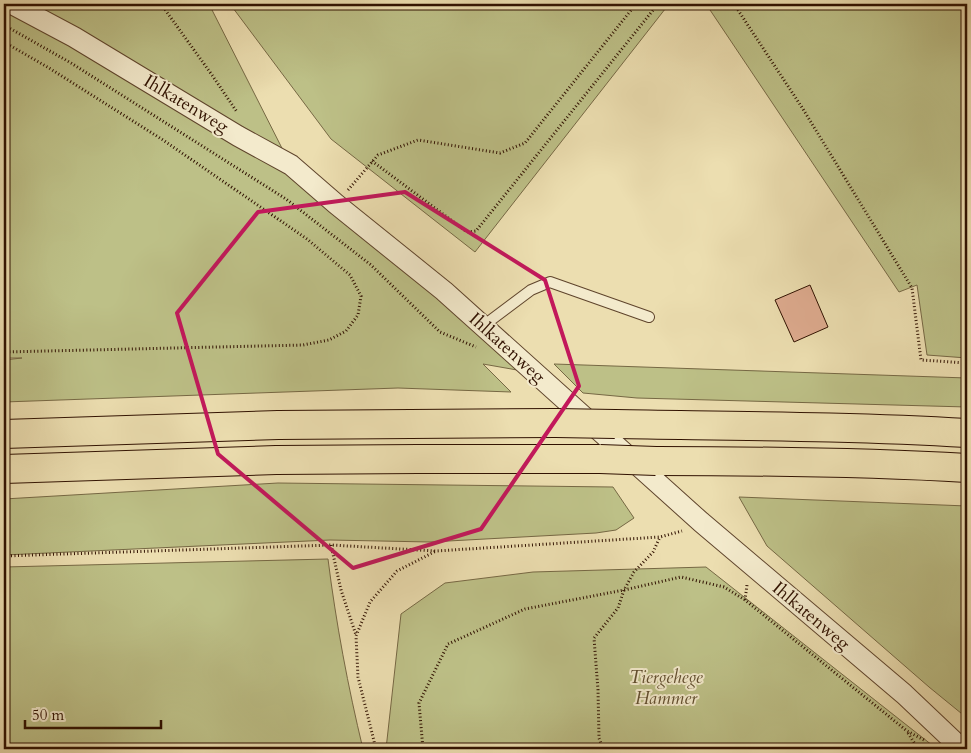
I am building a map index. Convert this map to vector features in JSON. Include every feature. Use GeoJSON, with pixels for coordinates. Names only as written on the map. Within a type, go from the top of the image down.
{"type":"FeatureCollection","features":[{"type":"Feature","properties":{"kind":"highway"},"geometry":{"type":"LineString","coordinates":[[4,434],[278,425],[426,423],[860,428],[967,433]]}},
{"type":"Feature","properties":{"kind":"highway"},"geometry":{"type":"LineString","coordinates":[[4,469],[276,460],[418,459],[600,459],[910,465],[967,468]]}},
{"type":"Feature","properties":{"kind":"street","name":"Ihlkatenweg"},"geometry":{"type":"LineString","coordinates":[[12,4],[74,37],[291,166],[444,291],[701,522],[904,694],[962,749]]}},
{"type":"Feature","properties":{"kind":"lane"},"geometry":{"type":"LineString","coordinates":[[483,326],[531,290],[550,282],[649,317]]}},
{"type":"Feature","properties":{"kind":"path"},"geometry":{"type":"LineString","coordinates":[[161,4],[239,116]]}},
{"type":"Feature","properties":{"kind":"path"},"geometry":{"type":"LineString","coordinates":[[336,204],[378,155],[418,140],[500,153],[525,143],[636,4]]}},
{"type":"Feature","properties":{"kind":"path"},"geometry":{"type":"LineString","coordinates":[[372,161],[467,232],[476,230],[658,4]]}},
{"type":"Feature","properties":{"kind":"path"},"geometry":{"type":"LineString","coordinates":[[734,4],[803,109],[912,288],[921,360],[967,363]]}},
{"type":"Feature","properties":{"kind":"path"},"geometry":{"type":"LineString","coordinates":[[4,25],[71,63],[286,199],[371,265],[440,332],[475,346],[482,352]]}},
{"type":"Feature","properties":{"kind":"path"},"geometry":{"type":"LineString","coordinates":[[4,42],[163,140],[307,239],[350,275],[361,296],[358,315],[346,331],[329,340],[303,345],[4,352]]}},
{"type":"Feature","properties":{"kind":"path"},"geometry":{"type":"LineString","coordinates":[[4,556],[331,545],[436,550],[660,537],[691,528],[701,522]]}},
{"type":"Feature","properties":{"kind":"path"},"geometry":{"type":"LineString","coordinates":[[603,749],[599,738],[594,638],[618,608],[624,590],[634,572],[653,552],[660,537]]}},
{"type":"Feature","properties":{"kind":"path"},"geometry":{"type":"LineString","coordinates":[[331,545],[341,590],[356,636],[358,677],[376,749]]}},
{"type":"Feature","properties":{"kind":"path"},"geometry":{"type":"LineString","coordinates":[[356,636],[370,602],[397,570],[436,550]]}},
{"type":"Feature","properties":{"kind":"path"},"geometry":{"type":"LineString","coordinates":[[423,749],[419,703],[448,644],[525,609],[681,578],[724,588],[745,600],[907,731],[931,745]]}},
{"type":"Feature","properties":{"kind":"path"},"geometry":{"type":"LineString","coordinates":[[748,582],[754,589]]}},
{"type":"Feature","properties":{"kind":"path"},"geometry":{"type":"LineString","coordinates":[[907,731],[918,749]]}},
{"type":"Feature","properties":{"kind":"highlighted area"},"geometry":{"type":"Polygon","coordinates":[[[405,192],[545,280],[579,386],[481,529],[353,568],[218,454],[177,313],[258,212],[405,192]]]}},
{"type":"Feature","properties":{"kind":"green space"},"geometry":{"type":"Polygon","coordinates":[[[4,4],[209,4],[291,166],[534,373],[483,364],[511,392],[398,388],[4,402],[4,360],[22,358],[4,358],[4,4]]]}},
{"type":"Feature","properties":{"kind":"green space"},"geometry":{"type":"Polygon","coordinates":[[[230,4],[669,4],[475,252],[331,139],[230,4]]]}},
{"type":"Feature","properties":{"kind":"green space"},"geometry":{"type":"Polygon","coordinates":[[[706,4],[967,4],[967,358],[927,355],[917,285],[899,292],[706,4]]]}},
{"type":"Feature","properties":{"kind":"green space"},"geometry":{"type":"Polygon","coordinates":[[[554,364],[967,378],[967,407],[637,398],[583,393],[554,364]]]}},
{"type":"Feature","properties":{"kind":"green space"},"geometry":{"type":"Polygon","coordinates":[[[278,483],[613,487],[634,518],[616,530],[596,533],[430,542],[330,540],[4,555],[4,499],[278,483]]]}},
{"type":"Feature","properties":{"kind":"green space"},"geometry":{"type":"Polygon","coordinates":[[[739,497],[967,506],[967,718],[767,546],[739,497]]]}},
{"type":"Feature","properties":{"kind":"green space"},"geometry":{"type":"Polygon","coordinates":[[[328,559],[343,655],[363,749],[4,749],[4,567],[328,559]]]}},
{"type":"Feature","properties":{"kind":"green space","name":"Tiergehege Hammer"},"geometry":{"type":"Polygon","coordinates":[[[706,567],[937,749],[386,749],[401,614],[445,583],[533,572],[706,567]]]}},
{"type":"Feature","properties":{"kind":"building"},"geometry":{"type":"Polygon","coordinates":[[[810,285],[828,327],[794,342],[775,300],[810,285]]]}}]}
